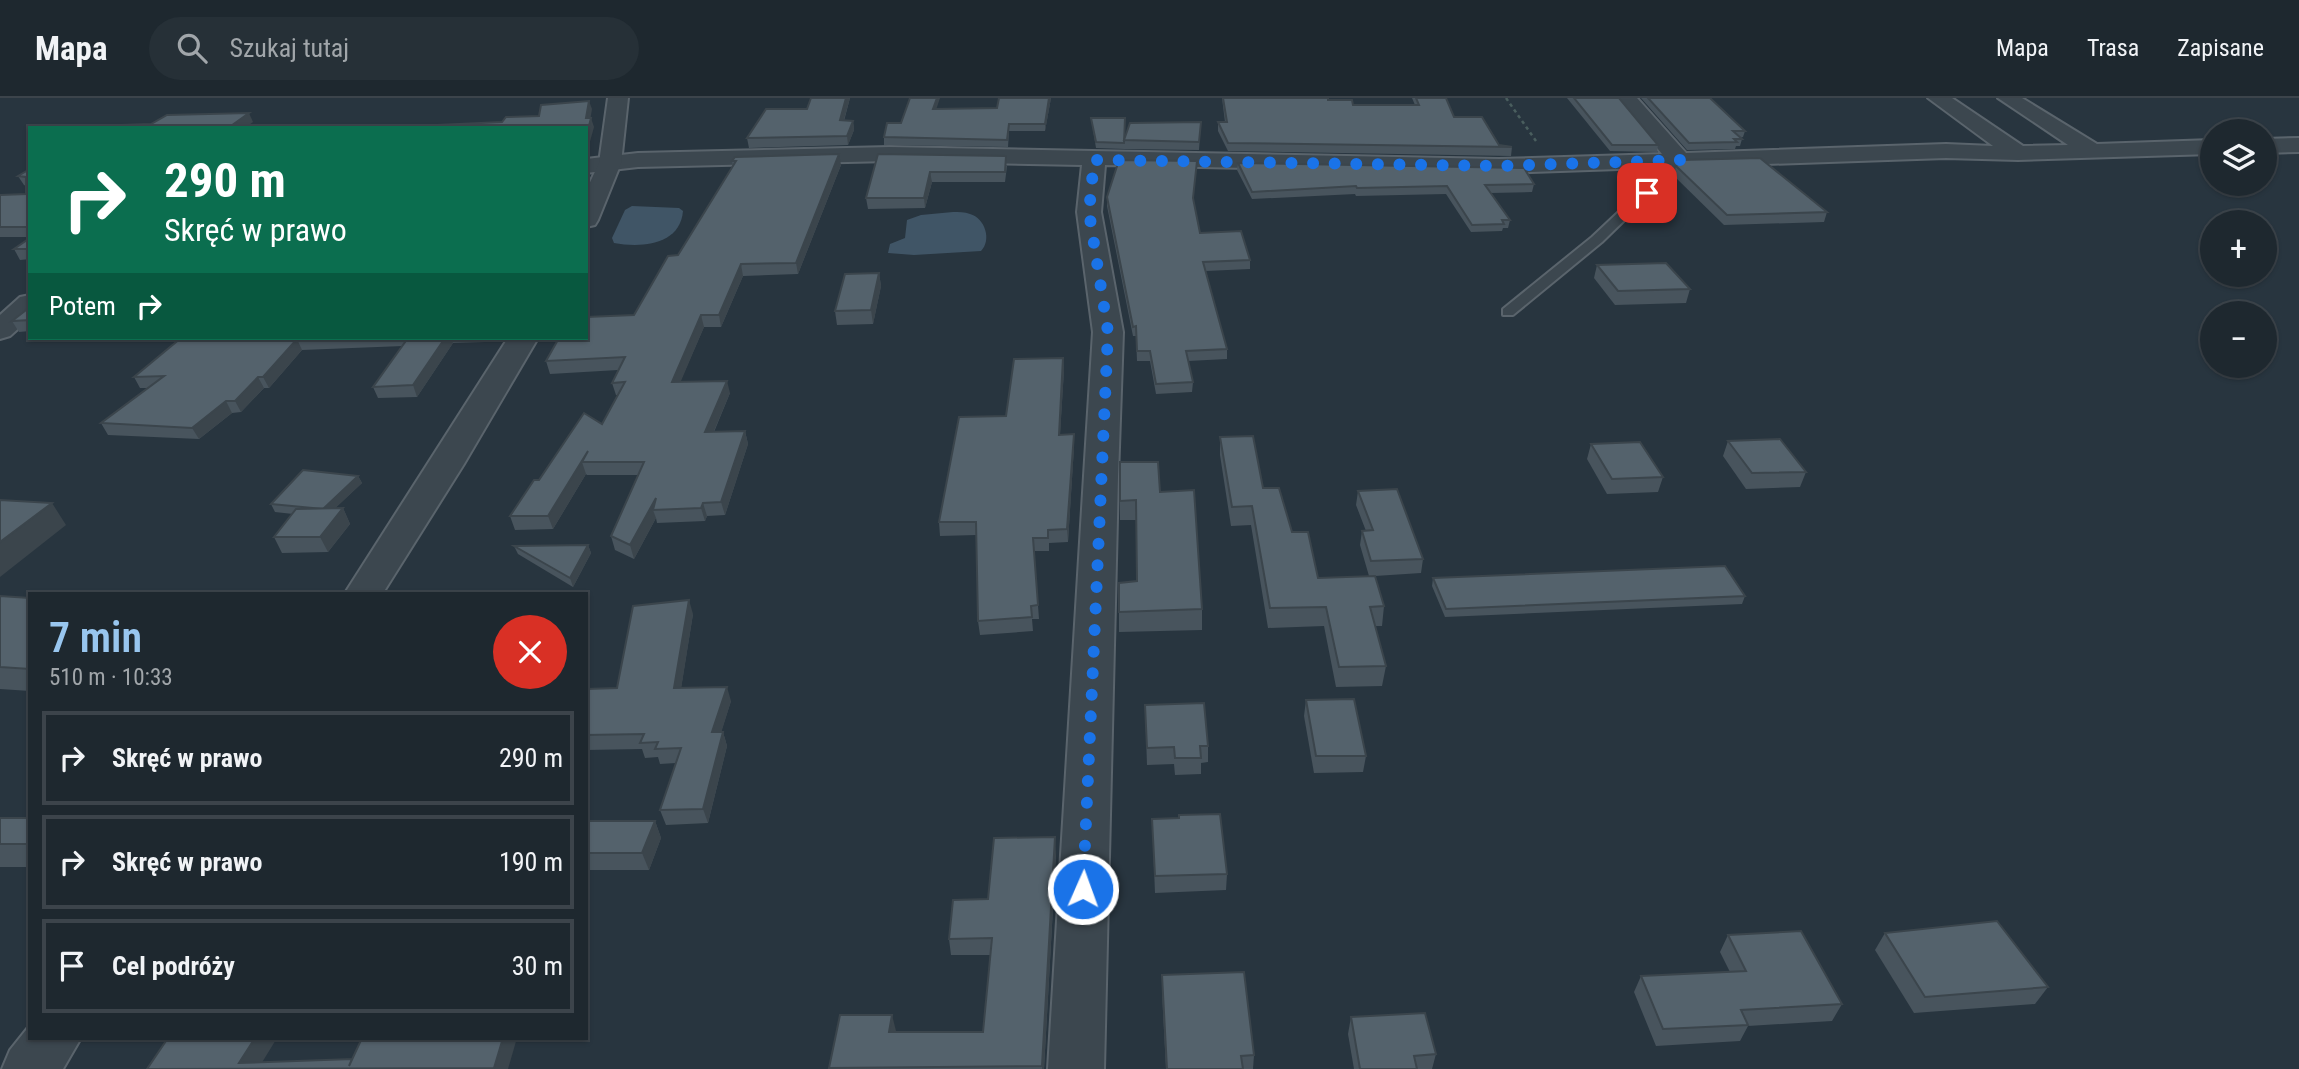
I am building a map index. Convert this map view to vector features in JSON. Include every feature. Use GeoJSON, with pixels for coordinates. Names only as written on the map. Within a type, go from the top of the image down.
{"type":"FeatureCollection","features":[{"type":"Feature","properties":{"kind":"street"},"geometry":{"type":"LineString","coordinates":[[588,215],[610,163],[618,98]]}},
{"type":"Feature","properties":{"kind":"street"},"geometry":{"type":"LineString","coordinates":[[1626,98],[1680,160]]}},
{"type":"Feature","properties":{"kind":"street"},"geometry":{"type":"LineString","coordinates":[[1937,98],[2018,153]]}},
{"type":"Feature","properties":{"kind":"street"},"geometry":{"type":"LineString","coordinates":[[2008,98],[2090,149]]}},
{"type":"Feature","properties":{"kind":"street"},"geometry":{"type":"LineString","coordinates":[[2277,146],[2299,145]]}},
{"type":"Feature","properties":{"kind":"street"},"geometry":{"type":"LineString","coordinates":[[588,166],[771,155],[877,154],[1499,166],[1946,151],[2018,153],[2200,147]]}},
{"type":"Feature","properties":{"kind":"street"},"geometry":{"type":"LineString","coordinates":[[1076,1069],[1100,490],[1107,383],[1108,332],[1089,212],[1094,160]]}},
{"type":"Feature","properties":{"kind":"street"},"geometry":{"type":"LineString","coordinates":[[0,330],[28,305]]}},
{"type":"Feature","properties":{"kind":"street"},"geometry":{"type":"LineString","coordinates":[[365,592],[447,464],[522,340]]}},
{"type":"Feature","properties":{"kind":"street"},"geometry":{"type":"LineString","coordinates":[[30,1069],[52,1040]]}},
{"type":"Feature","properties":{"kind":"lane"},"geometry":{"type":"LineString","coordinates":[[1508,312],[1562,271],[1614,226],[1680,160]]}},
{"type":"Feature","properties":{"kind":"path"},"geometry":{"type":"LineString","coordinates":[[1506,98],[1553,164]]}},
{"type":"Feature","properties":{"kind":"water"},"geometry":{"type":"Polygon","coordinates":[[[632,206],[679,208],[683,211],[675,231],[658,242],[636,245],[614,243],[612,238],[625,210],[632,206]]]}},
{"type":"Feature","properties":{"kind":"water"},"geometry":{"type":"Polygon","coordinates":[[[964,212],[980,220],[986,236],[981,251],[914,255],[888,253],[890,244],[905,238],[907,220],[921,215],[964,212]]]}},
{"type":"Feature","properties":{"kind":"building"},"geometry":{"type":"Polygon","coordinates":[[[811,98],[846,98],[840,120],[853,121],[847,136],[747,138],[766,109],[807,109],[811,98]]]}},
{"type":"Feature","properties":{"kind":"building"},"geometry":{"type":"Polygon","coordinates":[[[910,98],[937,98],[933,109],[997,108],[999,98],[1049,98],[1045,124],[1009,124],[1007,140],[884,137],[887,123],[901,123],[910,98]]]}},
{"type":"Feature","properties":{"kind":"building"},"geometry":{"type":"Polygon","coordinates":[[[1223,98],[1328,98],[1352,100],[1353,105],[1419,105],[1416,98],[1446,98],[1454,117],[1482,117],[1499,145],[1512,147],[1228,143],[1218,122],[1227,122],[1223,98]]]}},
{"type":"Feature","properties":{"kind":"building"},"geometry":{"type":"Polygon","coordinates":[[[1574,98],[1619,98],[1658,145],[1612,145],[1574,98]]]}},
{"type":"Feature","properties":{"kind":"building"},"geometry":{"type":"Polygon","coordinates":[[[1648,98],[1710,98],[1745,131],[1733,131],[1742,139],[1734,139],[1737,142],[1689,143],[1648,98]]]}},
{"type":"Feature","properties":{"kind":"building"},"geometry":{"type":"Polygon","coordinates":[[[589,101],[586,118],[591,118],[588,130],[588,126],[415,126],[502,122],[506,117],[539,116],[541,105],[589,101]]]}},
{"type":"Feature","properties":{"kind":"building"},"geometry":{"type":"Polygon","coordinates":[[[249,113],[231,126],[119,126],[151,124],[167,115],[249,113]]]}},
{"type":"Feature","properties":{"kind":"building"},"geometry":{"type":"Polygon","coordinates":[[[1091,118],[1125,118],[1124,143],[1096,142],[1091,118]]]}},
{"type":"Feature","properties":{"kind":"building"},"geometry":{"type":"Polygon","coordinates":[[[1201,122],[1199,142],[1124,140],[1130,123],[1201,122]]]}},
{"type":"Feature","properties":{"kind":"building"},"geometry":{"type":"Polygon","coordinates":[[[839,154],[796,263],[741,264],[719,315],[701,315],[672,382],[727,381],[705,432],[745,431],[721,502],[703,503],[701,508],[653,510],[656,498],[630,545],[611,536],[644,462],[582,462],[588,451],[548,516],[510,516],[534,480],[539,480],[584,413],[602,424],[625,382],[612,383],[625,357],[546,361],[558,340],[588,340],[588,317],[634,315],[668,256],[678,255],[736,161],[732,161],[735,157],[839,154]]]}},
{"type":"Feature","properties":{"kind":"building"},"geometry":{"type":"Polygon","coordinates":[[[878,154],[1006,156],[1005,172],[930,172],[924,198],[866,198],[878,154]]]}},
{"type":"Feature","properties":{"kind":"building"},"geometry":{"type":"Polygon","coordinates":[[[1760,158],[1827,212],[1727,215],[1676,166],[1682,160],[1760,158]]]}},
{"type":"Feature","properties":{"kind":"building"},"geometry":{"type":"Polygon","coordinates":[[[1119,160],[1197,161],[1193,198],[1200,233],[1241,231],[1250,260],[1203,262],[1227,349],[1186,351],[1193,382],[1156,384],[1150,351],[1137,351],[1136,326],[1133,327],[1107,197],[1119,160]]]}},
{"type":"Feature","properties":{"kind":"building"},"geometry":{"type":"Polygon","coordinates":[[[1238,163],[1524,168],[1534,184],[1485,185],[1510,220],[1502,220],[1504,224],[1472,225],[1447,186],[1356,186],[1252,192],[1238,163]]]}},
{"type":"Feature","properties":{"kind":"building"},"geometry":{"type":"Polygon","coordinates":[[[28,170],[28,227],[0,227],[0,195],[26,194],[26,177],[18,176],[28,170]]]}},
{"type":"Feature","properties":{"kind":"building"},"geometry":{"type":"Polygon","coordinates":[[[28,239],[28,249],[14,249],[28,239]]]}},
{"type":"Feature","properties":{"kind":"building"},"geometry":{"type":"Polygon","coordinates":[[[1666,263],[1690,289],[1618,291],[1597,265],[1666,263]]]}},
{"type":"Feature","properties":{"kind":"building"},"geometry":{"type":"Polygon","coordinates":[[[879,273],[871,310],[835,311],[845,274],[879,273]]]}},
{"type":"Feature","properties":{"kind":"building"},"geometry":{"type":"Polygon","coordinates":[[[28,309],[28,320],[12,321],[28,309]]]}},
{"type":"Feature","properties":{"kind":"building"},"geometry":{"type":"Polygon","coordinates":[[[179,340],[296,340],[263,377],[258,377],[235,401],[226,401],[192,428],[101,423],[164,376],[134,377],[179,340]]]}},
{"type":"Feature","properties":{"kind":"building"},"geometry":{"type":"Polygon","coordinates":[[[407,340],[444,340],[413,385],[373,387],[407,340]]]}},
{"type":"Feature","properties":{"kind":"building"},"geometry":{"type":"Polygon","coordinates":[[[1063,358],[1059,435],[1074,434],[1067,529],[1048,530],[1048,538],[1033,538],[1038,605],[1031,606],[1032,617],[978,621],[976,522],[939,522],[959,417],[1006,416],[1014,359],[1063,358]]]}},
{"type":"Feature","properties":{"kind":"building"},"geometry":{"type":"Polygon","coordinates":[[[1253,436],[1263,488],[1279,488],[1292,532],[1308,532],[1318,578],[1375,576],[1384,606],[1370,607],[1386,666],[1339,667],[1326,607],[1270,608],[1252,506],[1232,507],[1220,437],[1253,436]]]}},
{"type":"Feature","properties":{"kind":"building"},"geometry":{"type":"Polygon","coordinates":[[[1780,439],[1806,472],[1752,473],[1728,441],[1780,439]]]}},
{"type":"Feature","properties":{"kind":"building"},"geometry":{"type":"Polygon","coordinates":[[[1640,442],[1663,477],[1612,479],[1591,444],[1640,442]]]}},
{"type":"Feature","properties":{"kind":"building"},"geometry":{"type":"Polygon","coordinates":[[[1120,462],[1158,462],[1160,492],[1194,490],[1202,609],[1119,612],[1119,583],[1137,581],[1136,500],[1120,501],[1120,462]]]}},
{"type":"Feature","properties":{"kind":"building"},"geometry":{"type":"Polygon","coordinates":[[[303,470],[358,476],[323,509],[271,504],[303,470]]]}},
{"type":"Feature","properties":{"kind":"building"},"geometry":{"type":"Polygon","coordinates":[[[1397,489],[1423,559],[1371,561],[1362,531],[1373,530],[1358,491],[1397,489]]]}},
{"type":"Feature","properties":{"kind":"building"},"geometry":{"type":"Polygon","coordinates":[[[0,500],[52,503],[0,542],[0,500]]]}},
{"type":"Feature","properties":{"kind":"building"},"geometry":{"type":"Polygon","coordinates":[[[343,508],[320,537],[274,537],[296,509],[343,508]]]}},
{"type":"Feature","properties":{"kind":"building"},"geometry":{"type":"Polygon","coordinates":[[[588,545],[570,578],[514,546],[588,545]]]}},
{"type":"Feature","properties":{"kind":"building"},"geometry":{"type":"Polygon","coordinates":[[[1725,566],[1745,596],[1446,609],[1433,578],[1725,566]]]}},
{"type":"Feature","properties":{"kind":"building"},"geometry":{"type":"Polygon","coordinates":[[[0,596],[28,598],[28,669],[0,667],[0,596]]]}},
{"type":"Feature","properties":{"kind":"building"},"geometry":{"type":"Polygon","coordinates":[[[689,600],[674,688],[727,687],[712,732],[723,732],[703,809],[660,810],[681,748],[655,749],[658,742],[640,743],[644,734],[588,735],[588,689],[617,688],[633,606],[689,600]]]}},
{"type":"Feature","properties":{"kind":"building"},"geometry":{"type":"Polygon","coordinates":[[[1354,699],[1366,756],[1316,756],[1306,700],[1354,699]]]}},
{"type":"Feature","properties":{"kind":"building"},"geometry":{"type":"Polygon","coordinates":[[[1204,703],[1208,746],[1200,746],[1201,758],[1175,758],[1174,747],[1147,748],[1145,705],[1204,703]]]}},
{"type":"Feature","properties":{"kind":"building"},"geometry":{"type":"Polygon","coordinates":[[[1220,814],[1227,874],[1155,876],[1152,819],[1220,814]]]}},
{"type":"Feature","properties":{"kind":"building"},"geometry":{"type":"Polygon","coordinates":[[[0,818],[28,818],[28,844],[0,844],[0,818]]]}},
{"type":"Feature","properties":{"kind":"building"},"geometry":{"type":"Polygon","coordinates":[[[588,821],[655,821],[642,853],[588,853],[588,821]]]}},
{"type":"Feature","properties":{"kind":"building"},"geometry":{"type":"Polygon","coordinates":[[[1055,837],[1042,1066],[829,1068],[840,1015],[892,1015],[889,1032],[983,1032],[992,938],[949,939],[953,900],[988,899],[994,838],[1055,837]]]}},
{"type":"Feature","properties":{"kind":"building"},"geometry":{"type":"Polygon","coordinates":[[[1997,921],[2048,987],[1925,997],[1885,933],[1997,921]]]}},
{"type":"Feature","properties":{"kind":"building"},"geometry":{"type":"Polygon","coordinates":[[[1801,931],[1842,1004],[1741,1010],[1748,1025],[1663,1029],[1641,976],[1746,971],[1728,935],[1801,931]]]}},
{"type":"Feature","properties":{"kind":"building"},"geometry":{"type":"Polygon","coordinates":[[[1244,972],[1254,1055],[1241,1056],[1243,1069],[1167,1069],[1162,975],[1244,972]]]}},
{"type":"Feature","properties":{"kind":"building"},"geometry":{"type":"Polygon","coordinates":[[[1425,1013],[1436,1054],[1414,1056],[1417,1069],[1360,1069],[1351,1017],[1425,1013]]]}},
{"type":"Feature","properties":{"kind":"building"},"geometry":{"type":"Polygon","coordinates":[[[167,1040],[254,1040],[239,1063],[352,1059],[349,1066],[361,1040],[502,1040],[494,1068],[147,1069],[167,1040]]]}},
{"type":"Feature","properties":{"kind":"route"},"geometry":{"type":"LineString","coordinates":[[1083,889],[1108,332],[1089,212],[1094,160],[1499,166],[1680,160],[1647,193]]}}]}
